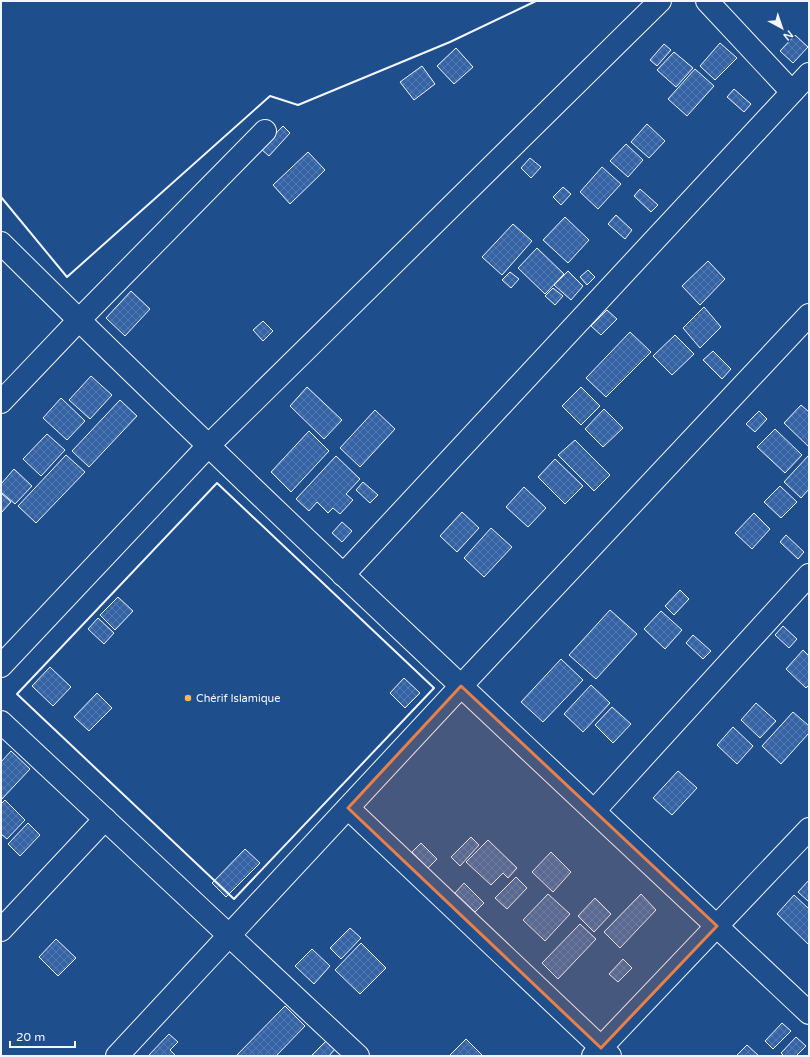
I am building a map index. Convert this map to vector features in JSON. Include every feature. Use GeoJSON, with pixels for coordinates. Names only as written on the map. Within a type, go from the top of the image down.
{"type":"FeatureCollection","features":[{"type":"Feature","properties":{"kind":"street"},"geometry":{"type":"LineString","coordinates":[[1,666],[209,446],[660,1]]}},
{"type":"Feature","properties":{"kind":"street"},"geometry":{"type":"LineString","coordinates":[[708,1],[792,92]]}},
{"type":"Feature","properties":{"kind":"street"},"geometry":{"type":"LineString","coordinates":[[342,574],[809,74]]}},
{"type":"Feature","properties":{"kind":"street"},"geometry":{"type":"LineString","coordinates":[[1,402],[79,320],[265,131]]}},
{"type":"Feature","properties":{"kind":"street"},"geometry":{"type":"LineString","coordinates":[[1,243],[342,574],[809,1013]]}},
{"type":"Feature","properties":{"kind":"street"},"geometry":{"type":"LineString","coordinates":[[117,1056],[809,315]]}},
{"type":"Feature","properties":{"kind":"street"},"geometry":{"type":"LineString","coordinates":[[594,811],[809,575]]}},
{"type":"Feature","properties":{"kind":"street"},"geometry":{"type":"LineString","coordinates":[[1,722],[358,1056]]}},
{"type":"Feature","properties":{"kind":"street"},"geometry":{"type":"LineString","coordinates":[[348,808],[601,1053],[717,926],[809,829]]}},
{"type":"Feature","properties":{"kind":"street"},"geometry":{"type":"LineString","coordinates":[[1,930],[105,820]]}},
{"type":"Feature","properties":{"kind":"highlighted area"},"geometry":{"type":"Polygon","coordinates":[[[461,686],[717,926],[601,1048],[348,808],[461,686]]]}},
{"type":"Feature","properties":{"kind":"building"},"geometry":{"type":"Polygon","coordinates":[[[795,35],[808,47],[793,63],[780,51],[795,35]]]}},
{"type":"Feature","properties":{"kind":"building"},"geometry":{"type":"Polygon","coordinates":[[[720,43],[737,58],[715,80],[700,66],[720,43]]]}},
{"type":"Feature","properties":{"kind":"building"},"geometry":{"type":"Polygon","coordinates":[[[664,44],[671,50],[657,66],[650,60],[664,44]]]}},
{"type":"Feature","properties":{"kind":"building"},"geometry":{"type":"Polygon","coordinates":[[[456,48],[473,67],[454,84],[437,66],[456,48]]]}},
{"type":"Feature","properties":{"kind":"building"},"geometry":{"type":"Polygon","coordinates":[[[674,52],[693,68],[676,87],[657,70],[674,52]]]}},
{"type":"Feature","properties":{"kind":"building"},"geometry":{"type":"Polygon","coordinates":[[[422,66],[435,84],[414,100],[400,82],[422,66]]]}},
{"type":"Feature","properties":{"kind":"building"},"geometry":{"type":"Polygon","coordinates":[[[695,69],[714,86],[687,116],[668,99],[695,69]]]}},
{"type":"Feature","properties":{"kind":"building"},"geometry":{"type":"Polygon","coordinates":[[[734,89],[751,104],[744,112],[727,97],[734,89]]]}},
{"type":"Feature","properties":{"kind":"building"},"geometry":{"type":"Polygon","coordinates":[[[647,124],[665,141],[649,158],[631,142],[647,124]]]}},
{"type":"Feature","properties":{"kind":"building"},"geometry":{"type":"Polygon","coordinates":[[[283,126],[290,133],[269,156],[261,149],[283,126]]]}},
{"type":"Feature","properties":{"kind":"building"},"geometry":{"type":"Polygon","coordinates":[[[626,144],[643,160],[628,177],[610,161],[626,144]]]}},
{"type":"Feature","properties":{"kind":"building"},"geometry":{"type":"Polygon","coordinates":[[[308,152],[325,170],[290,204],[273,185],[308,152]]]}},
{"type":"Feature","properties":{"kind":"building"},"geometry":{"type":"Polygon","coordinates":[[[530,158],[541,167],[531,178],[521,168],[530,158]]]}},
{"type":"Feature","properties":{"kind":"building"},"geometry":{"type":"Polygon","coordinates":[[[602,167],[621,184],[598,209],[580,192],[602,167]]]}},
{"type":"Feature","properties":{"kind":"building"},"geometry":{"type":"Polygon","coordinates":[[[563,187],[571,194],[561,205],[553,197],[563,187]]]}},
{"type":"Feature","properties":{"kind":"building"},"geometry":{"type":"Polygon","coordinates":[[[640,189],[658,205],[651,212],[634,196],[640,189]]]}},
{"type":"Feature","properties":{"kind":"building"},"geometry":{"type":"Polygon","coordinates":[[[616,215],[632,230],[625,239],[608,224],[616,215]]]}},
{"type":"Feature","properties":{"kind":"building"},"geometry":{"type":"Polygon","coordinates":[[[565,217],[589,240],[568,263],[543,240],[565,217]]]}},
{"type":"Feature","properties":{"kind":"building"},"geometry":{"type":"Polygon","coordinates":[[[513,224],[532,241],[502,275],[482,257],[513,224]]]}},
{"type":"Feature","properties":{"kind":"building"},"geometry":{"type":"Polygon","coordinates":[[[537,248],[564,274],[545,294],[518,268],[537,248]]]}},
{"type":"Feature","properties":{"kind":"building"},"geometry":{"type":"Polygon","coordinates":[[[708,261],[725,279],[700,305],[682,286],[708,261]]]}},
{"type":"Feature","properties":{"kind":"building"},"geometry":{"type":"Polygon","coordinates":[[[588,270],[595,277],[587,285],[580,277],[588,270]]]}},
{"type":"Feature","properties":{"kind":"building"},"geometry":{"type":"Polygon","coordinates":[[[568,271],[583,286],[571,300],[554,285],[568,271]]]}},
{"type":"Feature","properties":{"kind":"building"},"geometry":{"type":"Polygon","coordinates":[[[510,272],[519,279],[511,288],[502,280],[510,272]]]}},
{"type":"Feature","properties":{"kind":"building"},"geometry":{"type":"Polygon","coordinates":[[[553,288],[563,296],[555,305],[545,296],[553,288]]]}},
{"type":"Feature","properties":{"kind":"building"},"geometry":{"type":"Polygon","coordinates":[[[131,291],[150,309],[125,336],[106,318],[131,291]]]}},
{"type":"Feature","properties":{"kind":"building"},"geometry":{"type":"Polygon","coordinates":[[[704,307],[721,327],[700,348],[683,328],[704,307]]]}},
{"type":"Feature","properties":{"kind":"building"},"geometry":{"type":"Polygon","coordinates":[[[607,310],[617,319],[601,335],[591,326],[607,310]]]}},
{"type":"Feature","properties":{"kind":"building"},"geometry":{"type":"Polygon","coordinates":[[[263,321],[273,331],[263,341],[253,330],[263,321]]]}},
{"type":"Feature","properties":{"kind":"building"},"geometry":{"type":"Polygon","coordinates":[[[630,332],[651,352],[606,397],[586,378],[630,332]]]}},
{"type":"Feature","properties":{"kind":"building"},"geometry":{"type":"Polygon","coordinates":[[[675,335],[694,354],[672,375],[653,356],[675,335]]]}},
{"type":"Feature","properties":{"kind":"building"},"geometry":{"type":"Polygon","coordinates":[[[713,351],[731,369],[722,379],[703,360],[713,351]]]}},
{"type":"Feature","properties":{"kind":"building"},"geometry":{"type":"Polygon","coordinates":[[[91,376],[112,395],[90,419],[69,400],[91,376]]]}},
{"type":"Feature","properties":{"kind":"building"},"geometry":{"type":"Polygon","coordinates":[[[307,387],[342,420],[324,439],[290,406],[307,387]]]}},
{"type":"Feature","properties":{"kind":"building"},"geometry":{"type":"Polygon","coordinates":[[[581,387],[600,406],[581,425],[562,406],[581,387]]]}},
{"type":"Feature","properties":{"kind":"building"},"geometry":{"type":"Polygon","coordinates":[[[61,398],[85,421],[67,440],[43,418],[61,398]]]}},
{"type":"Feature","properties":{"kind":"building"},"geometry":{"type":"Polygon","coordinates":[[[120,400],[137,416],[89,467],[72,451],[120,400]]]}},
{"type":"Feature","properties":{"kind":"building"},"geometry":{"type":"Polygon","coordinates":[[[801,405],[809,412],[809,447],[784,423],[801,405]]]}},
{"type":"Feature","properties":{"kind":"building"},"geometry":{"type":"Polygon","coordinates":[[[604,409],[623,428],[603,447],[585,429],[604,409]]]}},
{"type":"Feature","properties":{"kind":"building"},"geometry":{"type":"Polygon","coordinates":[[[375,410],[395,429],[360,467],[340,448],[375,410]]]}},
{"type":"Feature","properties":{"kind":"building"},"geometry":{"type":"Polygon","coordinates":[[[759,411],[767,419],[755,432],[746,424],[759,411]]]}},
{"type":"Feature","properties":{"kind":"building"},"geometry":{"type":"Polygon","coordinates":[[[775,429],[802,455],[785,473],[757,447],[775,429]]]}},
{"type":"Feature","properties":{"kind":"building"},"geometry":{"type":"Polygon","coordinates":[[[309,431],[329,451],[291,492],[271,472],[309,431]]]}},
{"type":"Feature","properties":{"kind":"building"},"geometry":{"type":"Polygon","coordinates":[[[47,434],[65,450],[41,476],[23,459],[47,434]]]}},
{"type":"Feature","properties":{"kind":"building"},"geometry":{"type":"Polygon","coordinates":[[[575,440],[610,475],[594,491],[558,455],[575,440]]]}},
{"type":"Feature","properties":{"kind":"building"},"geometry":{"type":"Polygon","coordinates":[[[66,455],[85,472],[36,523],[18,506],[66,455]]]}},
{"type":"Feature","properties":{"kind":"building"},"geometry":{"type":"Polygon","coordinates":[[[809,455],[809,489],[801,498],[784,482],[809,455]]]}},
{"type":"Feature","properties":{"kind":"building"},"geometry":{"type":"Polygon","coordinates":[[[336,456],[360,479],[346,494],[353,500],[340,514],[333,508],[328,513],[317,502],[309,511],[296,499],[336,456]]]}},
{"type":"Feature","properties":{"kind":"building"},"geometry":{"type":"Polygon","coordinates":[[[555,459],[583,486],[565,504],[538,477],[555,459]]]}},
{"type":"Feature","properties":{"kind":"building"},"geometry":{"type":"Polygon","coordinates":[[[14,469],[32,486],[15,504],[1,492],[1,484],[14,469]]]}},
{"type":"Feature","properties":{"kind":"building"},"geometry":{"type":"Polygon","coordinates":[[[363,482],[378,495],[370,503],[356,490],[363,482]]]}},
{"type":"Feature","properties":{"kind":"building"},"geometry":{"type":"Polygon","coordinates":[[[780,486],[797,502],[781,518],[764,502],[780,486]]]}},
{"type":"Feature","properties":{"kind":"building"},"geometry":{"type":"Polygon","coordinates":[[[524,487],[546,508],[528,527],[506,507],[524,487]]]}},
{"type":"Feature","properties":{"kind":"building"},"geometry":{"type":"Polygon","coordinates":[[[1,493],[11,502],[1,513],[1,493]]]}},
{"type":"Feature","properties":{"kind":"building"},"geometry":{"type":"Polygon","coordinates":[[[462,512],[479,528],[457,552],[440,536],[462,512]]]}},
{"type":"Feature","properties":{"kind":"building"},"geometry":{"type":"Polygon","coordinates":[[[754,513],[770,529],[752,549],[735,533],[754,513]]]}},
{"type":"Feature","properties":{"kind":"building"},"geometry":{"type":"Polygon","coordinates":[[[342,522],[352,531],[342,542],[332,533],[342,522]]]}},
{"type":"Feature","properties":{"kind":"building"},"geometry":{"type":"Polygon","coordinates":[[[491,528],[512,547],[484,577],[464,558],[491,528]]]}},
{"type":"Feature","properties":{"kind":"building"},"geometry":{"type":"Polygon","coordinates":[[[786,535],[804,552],[798,559],[780,542],[786,535]]]}},
{"type":"Feature","properties":{"kind":"building"},"geometry":{"type":"Polygon","coordinates":[[[680,590],[689,599],[674,615],[665,606],[680,590]]]}},
{"type":"Feature","properties":{"kind":"building"},"geometry":{"type":"Polygon","coordinates":[[[118,597],[133,611],[115,630],[100,615],[118,597]]]}},
{"type":"Feature","properties":{"kind":"building"},"geometry":{"type":"Polygon","coordinates":[[[610,610],[637,634],[596,679],[569,655],[610,610]]]}},
{"type":"Feature","properties":{"kind":"building"},"geometry":{"type":"Polygon","coordinates":[[[661,611],[682,630],[665,649],[644,629],[661,611]]]}},
{"type":"Feature","properties":{"kind":"building"},"geometry":{"type":"Polygon","coordinates":[[[98,618],[114,633],[104,644],[88,629],[98,618]]]}},
{"type":"Feature","properties":{"kind":"building"},"geometry":{"type":"Polygon","coordinates":[[[783,626],[797,639],[789,648],[775,635],[783,626]]]}},
{"type":"Feature","properties":{"kind":"building"},"geometry":{"type":"Polygon","coordinates":[[[693,635],[711,651],[703,659],[686,643],[693,635]]]}},
{"type":"Feature","properties":{"kind":"building"},"geometry":{"type":"Polygon","coordinates":[[[803,650],[809,656],[809,685],[806,688],[786,669],[803,650]]]}},
{"type":"Feature","properties":{"kind":"building"},"geometry":{"type":"Polygon","coordinates":[[[561,659],[583,680],[543,722],[521,702],[561,659]]]}},
{"type":"Feature","properties":{"kind":"building"},"geometry":{"type":"Polygon","coordinates":[[[50,667],[71,687],[53,706],[32,686],[50,667]]]}},
{"type":"Feature","properties":{"kind":"building"},"geometry":{"type":"Polygon","coordinates":[[[404,678],[420,693],[405,708],[390,693],[404,678]]]}},
{"type":"Feature","properties":{"kind":"building"},"geometry":{"type":"Polygon","coordinates":[[[591,685],[610,703],[583,732],[564,714],[591,685]]]}},
{"type":"Feature","properties":{"kind":"building"},"geometry":{"type":"Polygon","coordinates":[[[97,693],[112,708],[89,731],[74,717],[97,693]]]}},
{"type":"Feature","properties":{"kind":"building"},"geometry":{"type":"Polygon","coordinates":[[[756,703],[776,721],[760,738],[741,720],[756,703]]]}},
{"type":"Feature","properties":{"kind":"building"},"geometry":{"type":"Polygon","coordinates":[[[612,707],[631,724],[613,743],[595,725],[612,707]]]}},
{"type":"Feature","properties":{"kind":"building"},"geometry":{"type":"Polygon","coordinates":[[[793,712],[809,726],[809,733],[781,764],[762,746],[793,712]]]}},
{"type":"Feature","properties":{"kind":"building"},"geometry":{"type":"Polygon","coordinates":[[[733,727],[753,746],[737,764],[717,745],[733,727]]]}},
{"type":"Feature","properties":{"kind":"building"},"geometry":{"type":"Polygon","coordinates":[[[11,751],[30,769],[1,800],[1,762],[11,751]]]}},
{"type":"Feature","properties":{"kind":"building"},"geometry":{"type":"Polygon","coordinates":[[[678,771],[697,788],[672,815],[653,798],[678,771]]]}},
{"type":"Feature","properties":{"kind":"building"},"geometry":{"type":"Polygon","coordinates":[[[5,800],[25,820],[7,839],[1,834],[1,804],[5,800]]]}},
{"type":"Feature","properties":{"kind":"building"},"geometry":{"type":"Polygon","coordinates":[[[28,823],[40,835],[20,856],[8,844],[28,823]]]}},
{"type":"Feature","properties":{"kind":"building"},"geometry":{"type":"Polygon","coordinates":[[[471,837],[479,845],[460,866],[451,857],[471,837]]]}},
{"type":"Feature","properties":{"kind":"building"},"geometry":{"type":"Polygon","coordinates":[[[488,840],[517,868],[508,878],[503,873],[491,885],[466,862],[488,840]]]}},
{"type":"Feature","properties":{"kind":"building"},"geometry":{"type":"Polygon","coordinates":[[[421,843],[437,859],[428,868],[412,852],[421,843]]]}},
{"type":"Feature","properties":{"kind":"building"},"geometry":{"type":"Polygon","coordinates":[[[245,849],[260,863],[226,897],[212,883],[245,849]]]}},
{"type":"Feature","properties":{"kind":"building"},"geometry":{"type":"Polygon","coordinates":[[[551,852],[571,872],[553,892],[532,872],[551,852]]]}},
{"type":"Feature","properties":{"kind":"building"},"geometry":{"type":"Polygon","coordinates":[[[516,877],[527,888],[507,909],[495,898],[516,877]]]}},
{"type":"Feature","properties":{"kind":"building"},"geometry":{"type":"Polygon","coordinates":[[[809,880],[809,899],[808,901],[798,892],[809,880]]]}},
{"type":"Feature","properties":{"kind":"building"},"geometry":{"type":"Polygon","coordinates":[[[464,883],[484,903],[475,912],[455,893],[464,883]]]}},
{"type":"Feature","properties":{"kind":"building"},"geometry":{"type":"Polygon","coordinates":[[[548,894],[570,914],[545,941],[523,920],[548,894]]]}},
{"type":"Feature","properties":{"kind":"building"},"geometry":{"type":"Polygon","coordinates":[[[641,894],[656,910],[620,948],[604,932],[641,894]]]}},
{"type":"Feature","properties":{"kind":"building"},"geometry":{"type":"Polygon","coordinates":[[[794,895],[809,909],[809,945],[777,914],[794,895]]]}},
{"type":"Feature","properties":{"kind":"building"},"geometry":{"type":"Polygon","coordinates":[[[595,898],[611,914],[594,932],[578,916],[595,898]]]}},
{"type":"Feature","properties":{"kind":"building"},"geometry":{"type":"Polygon","coordinates":[[[580,924],[596,939],[558,979],[542,963],[580,924]]]}},
{"type":"Feature","properties":{"kind":"building"},"geometry":{"type":"Polygon","coordinates":[[[350,928],[361,938],[341,959],[330,948],[350,928]]]}},
{"type":"Feature","properties":{"kind":"building"},"geometry":{"type":"Polygon","coordinates":[[[56,939],[76,958],[58,976],[39,957],[56,939]]]}},
{"type":"Feature","properties":{"kind":"building"},"geometry":{"type":"Polygon","coordinates":[[[361,943],[386,968],[360,994],[335,970],[361,943]]]}},
{"type":"Feature","properties":{"kind":"building"},"geometry":{"type":"Polygon","coordinates":[[[312,949],[330,966],[314,984],[295,966],[312,949]]]}},
{"type":"Feature","properties":{"kind":"building"},"geometry":{"type":"Polygon","coordinates":[[[623,959],[632,968],[618,982],[609,974],[623,959]]]}},
{"type":"Feature","properties":{"kind":"building"},"geometry":{"type":"Polygon","coordinates":[[[285,1006],[305,1026],[276,1056],[236,1056],[285,1006]]]}},
{"type":"Feature","properties":{"kind":"building"},"geometry":{"type":"Polygon","coordinates":[[[782,1023],[791,1031],[773,1049],[765,1041],[782,1023]]]}},
{"type":"Feature","properties":{"kind":"building"},"geometry":{"type":"Polygon","coordinates":[[[169,1034],[178,1042],[170,1050],[176,1056],[148,1056],[169,1034]]]}},
{"type":"Feature","properties":{"kind":"building"},"geometry":{"type":"Polygon","coordinates":[[[796,1037],[806,1046],[796,1056],[784,1056],[781,1053],[796,1037]]]}},
{"type":"Feature","properties":{"kind":"building"},"geometry":{"type":"Polygon","coordinates":[[[466,1039],[482,1055],[449,1056],[466,1039]]]}},
{"type":"Feature","properties":{"kind":"building"},"geometry":{"type":"Polygon","coordinates":[[[326,1041],[335,1049],[329,1056],[311,1056],[326,1041]]]}},
{"type":"Feature","properties":{"kind":"building"},"geometry":{"type":"Polygon","coordinates":[[[747,1045],[759,1056],[736,1056],[747,1045]]]}},
{"type":"Feature","properties":{"kind":"wall"},"geometry":{"type":"LineString","coordinates":[[1,197],[67,277],[270,96],[298,105],[450,42],[536,1]]}},
{"type":"Feature","properties":{"kind":"wall"},"geometry":{"type":"LineString","coordinates":[[217,483],[434,688],[234,899],[17,694],[217,483]]}},
{"type":"Feature","properties":{"kind":"place","name":"Chérif Islamique"},"geometry":{"type":"Point","coordinates":[188,698]}}]}
